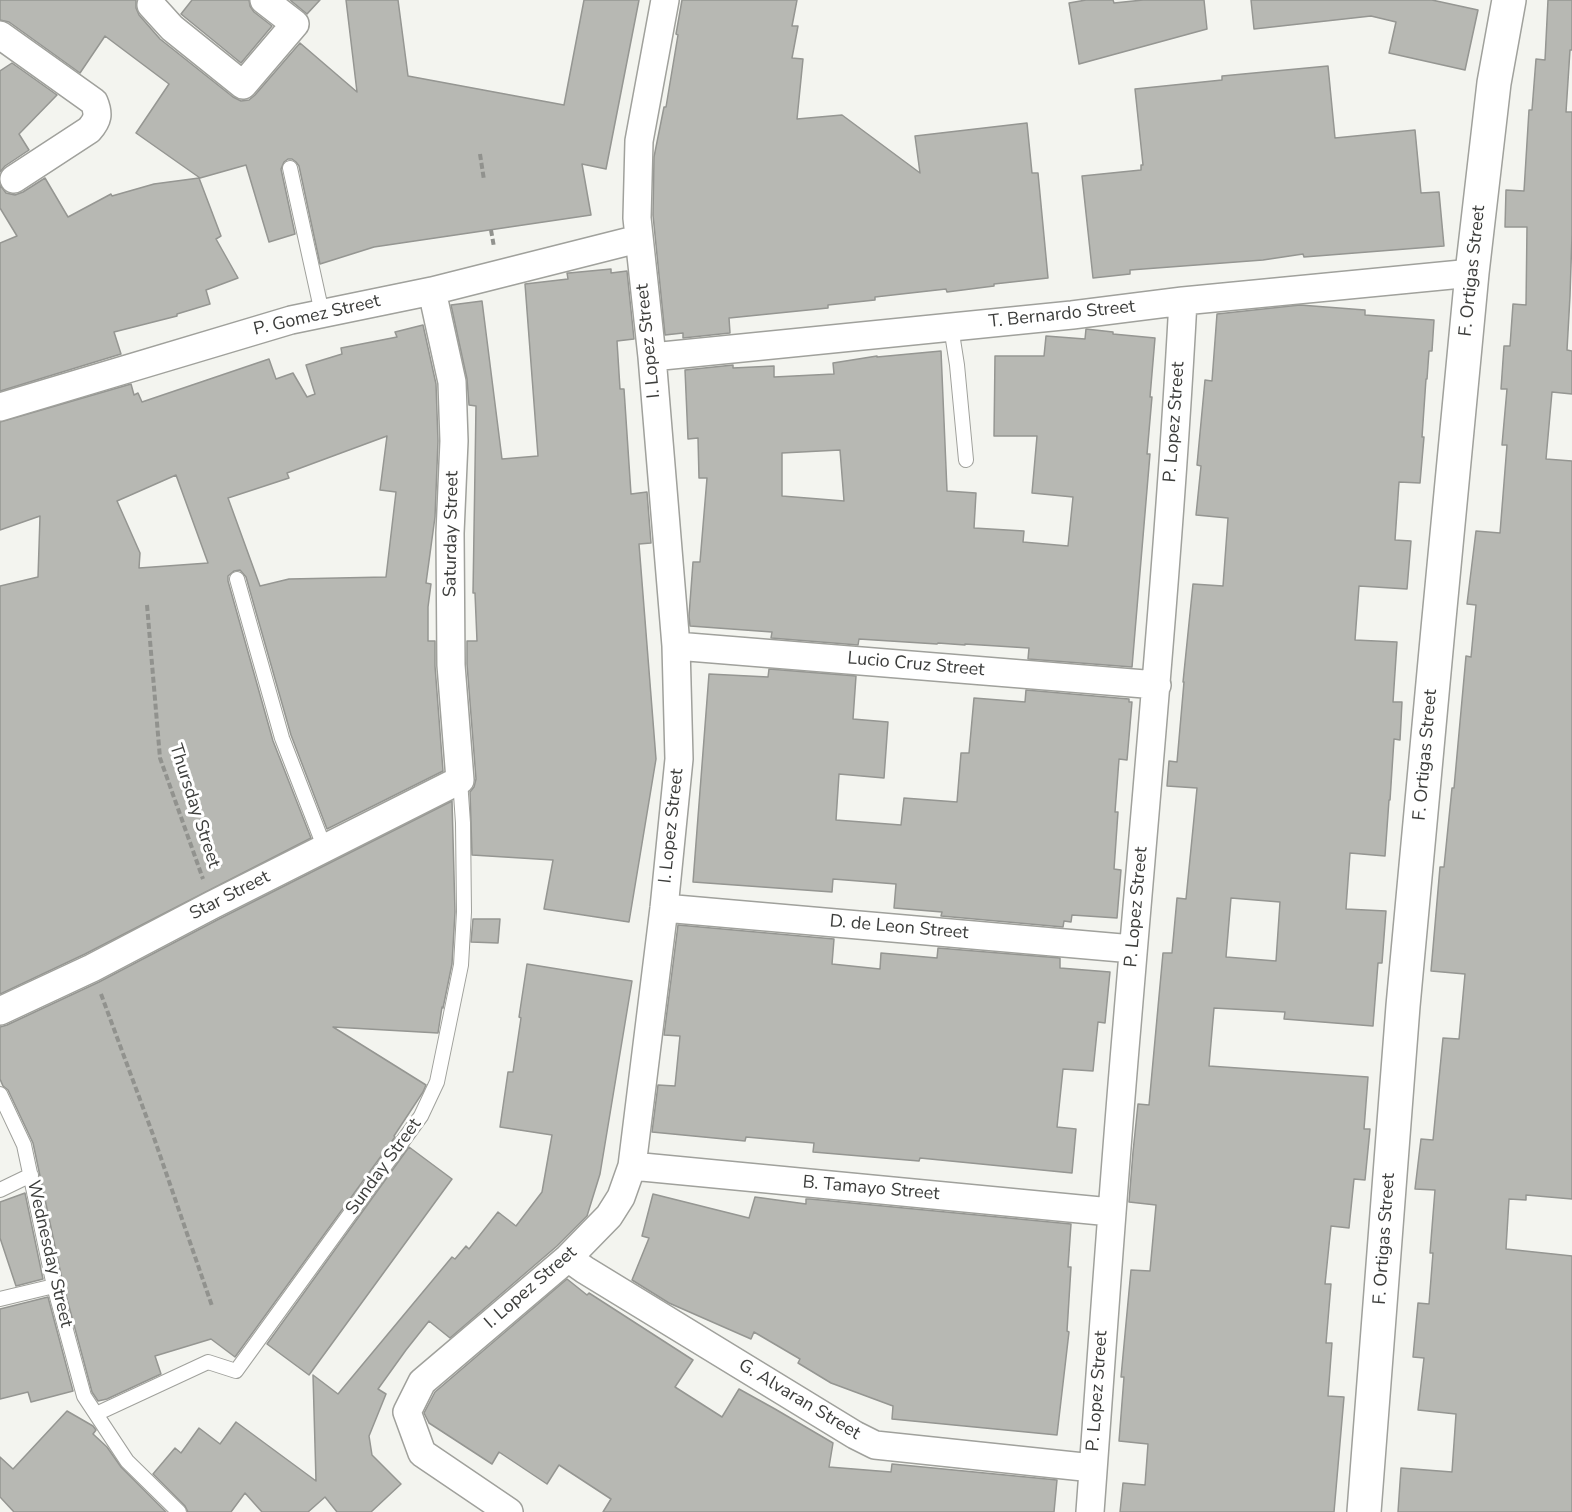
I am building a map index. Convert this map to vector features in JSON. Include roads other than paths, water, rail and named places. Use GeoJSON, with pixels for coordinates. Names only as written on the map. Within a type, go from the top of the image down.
{"type":"FeatureCollection","features":[{"type":"Feature","properties":{"kind":"street"},"geometry":{"type":"LineString","coordinates":[[148,2],[172,28],[243,85],[295,24],[264,0]]}},
{"type":"Feature","properties":{"kind":"street","name":"I. Lopez Street"},"geometry":{"type":"LineString","coordinates":[[509,1512],[422,1453],[407,1413],[422,1382],[568,1257],[609,1216],[621,1197],[632,1166],[664,908],[679,759],[676,646],[652,357],[637,218],[639,141],[665,0]]}},
{"type":"Feature","properties":{"kind":"street","name":"F. Ortigas Street"},"geometry":{"type":"LineString","coordinates":[[1364,1512],[1403,1006],[1472,273],[1494,83],[1509,0]]}},
{"type":"Feature","properties":{"kind":"street"},"geometry":{"type":"LineString","coordinates":[[0,35],[94,102],[98,112],[95,123],[89,130],[14,179]]}},
{"type":"Feature","properties":{"kind":"street","name":"P. Gomez Street"},"geometry":{"type":"LineString","coordinates":[[0,407],[291,320],[432,291],[638,239]]}},
{"type":"Feature","properties":{"kind":"street","name":"T. Bernardo Street"},"geometry":{"type":"LineString","coordinates":[[652,357],[1472,273]]}},
{"type":"Feature","properties":{"kind":"street","name":"Saturday Street"},"geometry":{"type":"LineString","coordinates":[[432,291],[452,382],[454,441],[450,533],[451,665],[460,780]]}},
{"type":"Feature","properties":{"kind":"street","name":"P. Lopez Street"},"geometry":{"type":"LineString","coordinates":[[1090,1512],[1111,1212],[1157,685],[1183,301]]}},
{"type":"Feature","properties":{"kind":"street","name":"Lucio Cruz Street"},"geometry":{"type":"LineString","coordinates":[[676,646],[1157,685]]}},
{"type":"Feature","properties":{"kind":"street","name":"Star Street"},"geometry":{"type":"LineString","coordinates":[[0,1011],[92,968],[460,780]]}},
{"type":"Feature","properties":{"kind":"street","name":"D. de Leon Street"},"geometry":{"type":"LineString","coordinates":[[664,908],[1133,949]]}},
{"type":"Feature","properties":{"kind":"street","name":"B. Tamayo Street"},"geometry":{"type":"LineString","coordinates":[[632,1166],[1111,1212]]}},
{"type":"Feature","properties":{"kind":"street","name":"G. Alvaran Street"},"geometry":{"type":"LineString","coordinates":[[568,1257],[585,1270],[715,1350],[875,1445],[1093,1468]]}},
{"type":"Feature","properties":{"kind":"lane"},"geometry":{"type":"LineString","coordinates":[[290,168],[322,313]]}},
{"type":"Feature","properties":{"kind":"lane"},"geometry":{"type":"LineString","coordinates":[[951,327],[966,460]]}},
{"type":"Feature","properties":{"kind":"lane"},"geometry":{"type":"LineString","coordinates":[[237,579],[282,738],[325,849]]}},
{"type":"Feature","properties":{"kind":"lane","name":"Sunday Street"},"geometry":{"type":"LineString","coordinates":[[96,1414],[208,1362],[236,1371],[421,1116],[437,1082],[461,965],[464,912],[460,780]]}},
{"type":"Feature","properties":{"kind":"lane","name":"Wednesday Street"},"geometry":{"type":"LineString","coordinates":[[0,1094],[24,1145],[54,1286],[84,1396],[127,1461],[180,1512]]}},
{"type":"Feature","properties":{"kind":"lane"},"geometry":{"type":"LineString","coordinates":[[0,1190],[31,1175]]}},
{"type":"Feature","properties":{"kind":"lane"},"geometry":{"type":"LineString","coordinates":[[0,1299],[54,1286]]}}]}
